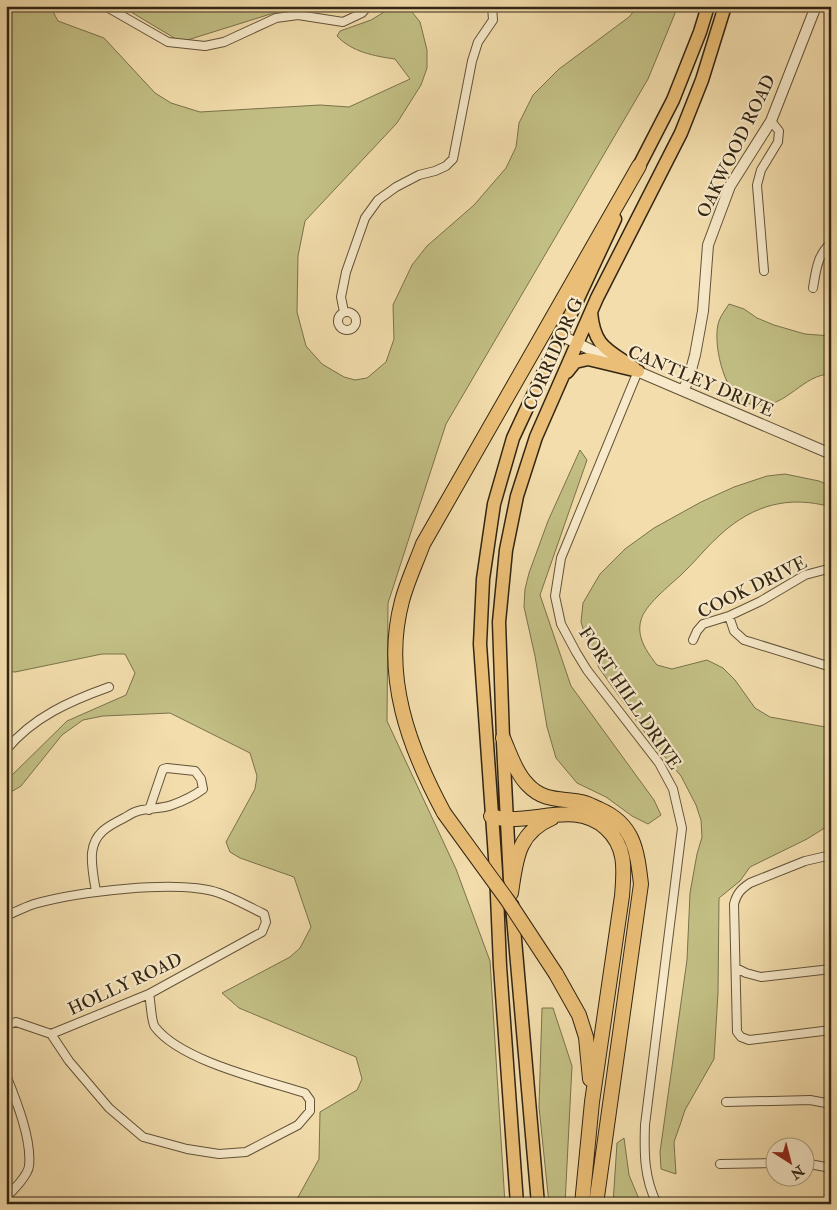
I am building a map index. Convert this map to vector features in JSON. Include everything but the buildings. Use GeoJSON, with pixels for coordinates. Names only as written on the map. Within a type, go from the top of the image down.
{"type":"FeatureCollection","features":[{"type":"Feature","properties":{"kind":"highway"},"geometry":{"type":"LineString","coordinates":[[592,1102],[586,1037],[579,1015],[556,974],[508,901],[444,813],[411,745],[397,683],[395,643],[402,602],[423,544],[639,166]]}},
{"type":"Feature","properties":{"kind":"highway"},"geometry":{"type":"LineString","coordinates":[[503,738],[520,774],[528,786],[550,799],[583,802],[618,820],[633,841],[638,863],[641,884],[596,1204]]}},
{"type":"Feature","properties":{"kind":"highway"},"geometry":{"type":"LineString","coordinates":[[506,815],[565,806],[582,807],[604,812]]}},
{"type":"Feature","properties":{"kind":"highway"},"geometry":{"type":"LineString","coordinates":[[511,893],[517,856],[524,839],[537,826],[559,814]]}},
{"type":"Feature","properties":{"kind":"highway"},"geometry":{"type":"LineString","coordinates":[[491,816],[580,814],[592,818],[604,826],[615,836],[621,850],[624,868],[622,896],[592,1102],[582,1204]]}},
{"type":"Feature","properties":{"kind":"main road"},"geometry":{"type":"LineString","coordinates":[[517,1204],[480,644],[483,579],[494,504],[513,438],[639,166],[673,100],[700,32],[708,6]]}},
{"type":"Feature","properties":{"kind":"main road","name":"CORRIDOR G"},"geometry":{"type":"LineString","coordinates":[[538,1204],[506,815],[499,622],[506,550],[517,496],[536,437],[591,311],[681,133],[702,80],[725,6]]}},
{"type":"Feature","properties":{"kind":"main road"},"geometry":{"type":"LineString","coordinates":[[591,311],[594,334],[602,345],[638,371]]}},
{"type":"Feature","properties":{"kind":"main road"},"geometry":{"type":"LineString","coordinates":[[557,389],[569,369],[575,362],[581,360],[588,359],[638,371]]}},
{"type":"Feature","properties":{"kind":"street"},"geometry":{"type":"LineString","coordinates":[[105,6],[168,42],[205,46],[224,42],[276,18],[298,15],[343,22],[362,14],[368,6]]}},
{"type":"Feature","properties":{"kind":"street"},"geometry":{"type":"LineString","coordinates":[[344,312],[341,297],[346,272],[365,218],[378,200],[396,187],[419,175],[446,166],[453,159],[472,61],[478,42],[493,20],[492,6]]}},
{"type":"Feature","properties":{"kind":"street","name":"OAKWOOD ROAD"},"geometry":{"type":"LineString","coordinates":[[683,390],[688,381],[695,355],[703,311],[708,244],[730,186],[760,141],[770,122],[816,6]]}},
{"type":"Feature","properties":{"kind":"street"},"geometry":{"type":"LineString","coordinates":[[764,271],[757,185],[761,170],[778,142],[779,131],[770,122]]}},
{"type":"Feature","properties":{"kind":"street"},"geometry":{"type":"LineString","coordinates":[[813,288],[817,261],[831,243]]}},
{"type":"Feature","properties":{"kind":"street","name":"CANTLEY DRIVE"},"geometry":{"type":"LineString","coordinates":[[560,334],[638,371],[831,454]]}},
{"type":"Feature","properties":{"kind":"street","name":"FORT HILL DRIVE"},"geometry":{"type":"LineString","coordinates":[[638,371],[561,558],[555,596],[561,624],[580,658],[659,763],[673,789],[682,828],[645,1125],[645,1164],[649,1186],[657,1204]]}},
{"type":"Feature","properties":{"kind":"street","name":"COOK DRIVE"},"geometry":{"type":"LineString","coordinates":[[694,640],[697,631],[703,624],[729,616],[761,601],[805,575],[831,570]]}},
{"type":"Feature","properties":{"kind":"street"},"geometry":{"type":"LineString","coordinates":[[729,616],[734,631],[744,640],[831,667]]}},
{"type":"Feature","properties":{"kind":"street"},"geometry":{"type":"LineString","coordinates":[[6,750],[16,738],[42,717],[75,699],[109,687]]}},
{"type":"Feature","properties":{"kind":"street"},"geometry":{"type":"LineString","coordinates":[[6,916],[34,904],[96,892],[92,854],[98,836],[108,825],[136,811],[149,810],[172,805],[195,795],[203,788],[199,775],[195,771],[163,769],[149,810]]}},
{"type":"Feature","properties":{"kind":"street"},"geometry":{"type":"LineString","coordinates":[[831,855],[805,861],[750,883],[736,895],[734,904],[737,1032],[741,1038],[748,1040],[831,1030]]}},
{"type":"Feature","properties":{"kind":"street","name":"HOLLY ROAD"},"geometry":{"type":"LineString","coordinates":[[51,1034],[150,994],[262,932],[266,922],[264,914],[218,892],[191,888],[163,887],[96,892]]}},
{"type":"Feature","properties":{"kind":"street"},"geometry":{"type":"LineString","coordinates":[[736,968],[746,974],[761,977],[831,969]]}},
{"type":"Feature","properties":{"kind":"street"},"geometry":{"type":"LineString","coordinates":[[6,1025],[16,1022],[51,1034],[69,1062],[86,1083],[109,1108],[143,1137],[187,1149],[219,1154],[246,1152],[298,1125],[310,1112],[310,1100],[305,1093],[230,1069],[176,1047],[154,1026],[150,994]]}},
{"type":"Feature","properties":{"kind":"street"},"geometry":{"type":"LineString","coordinates":[[6,1075],[27,1136],[30,1168],[6,1198]]}},
{"type":"Feature","properties":{"kind":"street"},"geometry":{"type":"LineString","coordinates":[[726,1102],[810,1100],[831,1104]]}},
{"type":"Feature","properties":{"kind":"street"},"geometry":{"type":"LineString","coordinates":[[720,1164],[764,1162]]}},
{"type":"Feature","properties":{"kind":"street"},"geometry":{"type":"LineString","coordinates":[[814,1164],[831,1168]]}},
{"type":"Feature","properties":{"kind":"shaded area"},"geometry":{"type":"Polygon","coordinates":[[[6,6],[50,6],[58,21],[104,38],[155,93],[171,103],[200,112],[320,105],[349,107],[410,79],[395,59],[356,50],[337,36],[340,31],[371,20],[394,6],[399,6],[412,12],[420,22],[427,50],[427,68],[421,85],[397,123],[305,221],[298,256],[297,312],[306,346],[322,364],[344,377],[355,380],[367,378],[386,362],[394,339],[393,305],[412,265],[427,246],[474,205],[506,168],[516,147],[519,123],[533,95],[559,69],[629,17],[638,6],[678,6],[648,79],[446,424],[388,603],[387,721],[456,869],[490,961],[505,1204],[298,1204],[297,1199],[319,1159],[320,1112],[357,1090],[362,1079],[356,1057],[239,1008],[222,993],[290,957],[300,948],[311,927],[294,877],[240,858],[230,852],[226,842],[255,789],[257,776],[250,753],[170,713],[103,716],[83,720],[62,735],[21,786],[6,795],[6,781],[67,721],[126,695],[135,673],[125,654],[102,654],[15,672],[6,671],[6,6]]]}},
{"type":"Feature","properties":{"kind":"shaded area"},"geometry":{"type":"Polygon","coordinates":[[[121,6],[327,6],[330,8],[277,12],[181,42],[121,6]]]}},
{"type":"Feature","properties":{"kind":"shaded area"},"geometry":{"type":"Polygon","coordinates":[[[729,304],[744,309],[757,318],[774,325],[805,334],[831,336],[831,374],[821,375],[812,379],[786,397],[768,405],[743,402],[730,387],[718,352],[717,330],[719,321],[729,304]]]}},
{"type":"Feature","properties":{"kind":"shaded area"},"geometry":{"type":"Polygon","coordinates":[[[580,450],[587,460],[540,595],[571,686],[654,800],[661,815],[648,824],[632,816],[606,797],[577,783],[556,758],[547,727],[535,656],[524,607],[525,589],[529,573],[548,521],[580,450]]]}},
{"type":"Feature","properties":{"kind":"shaded area"},"geometry":{"type":"Polygon","coordinates":[[[785,474],[819,481],[831,486],[831,507],[801,502],[772,505],[733,524],[647,608],[643,614],[640,626],[643,644],[657,665],[672,669],[707,660],[723,668],[735,680],[755,708],[770,717],[831,728],[831,824],[807,839],[750,867],[740,881],[719,898],[718,993],[714,1059],[685,1110],[674,1142],[676,1174],[661,1169],[660,1152],[687,960],[690,893],[702,837],[701,820],[696,805],[681,776],[648,737],[599,668],[581,622],[583,603],[600,574],[625,549],[654,528],[701,502],[734,487],[767,476],[785,474]]]}},
{"type":"Feature","properties":{"kind":"shaded area"},"geometry":{"type":"Polygon","coordinates":[[[542,1008],[553,1008],[572,1066],[565,1204],[549,1204],[539,1107],[542,1008]]]}},
{"type":"Feature","properties":{"kind":"shaded area"},"geometry":{"type":"Polygon","coordinates":[[[624,1138],[629,1175],[641,1204],[613,1204],[617,1143],[624,1138]]]}}]}
